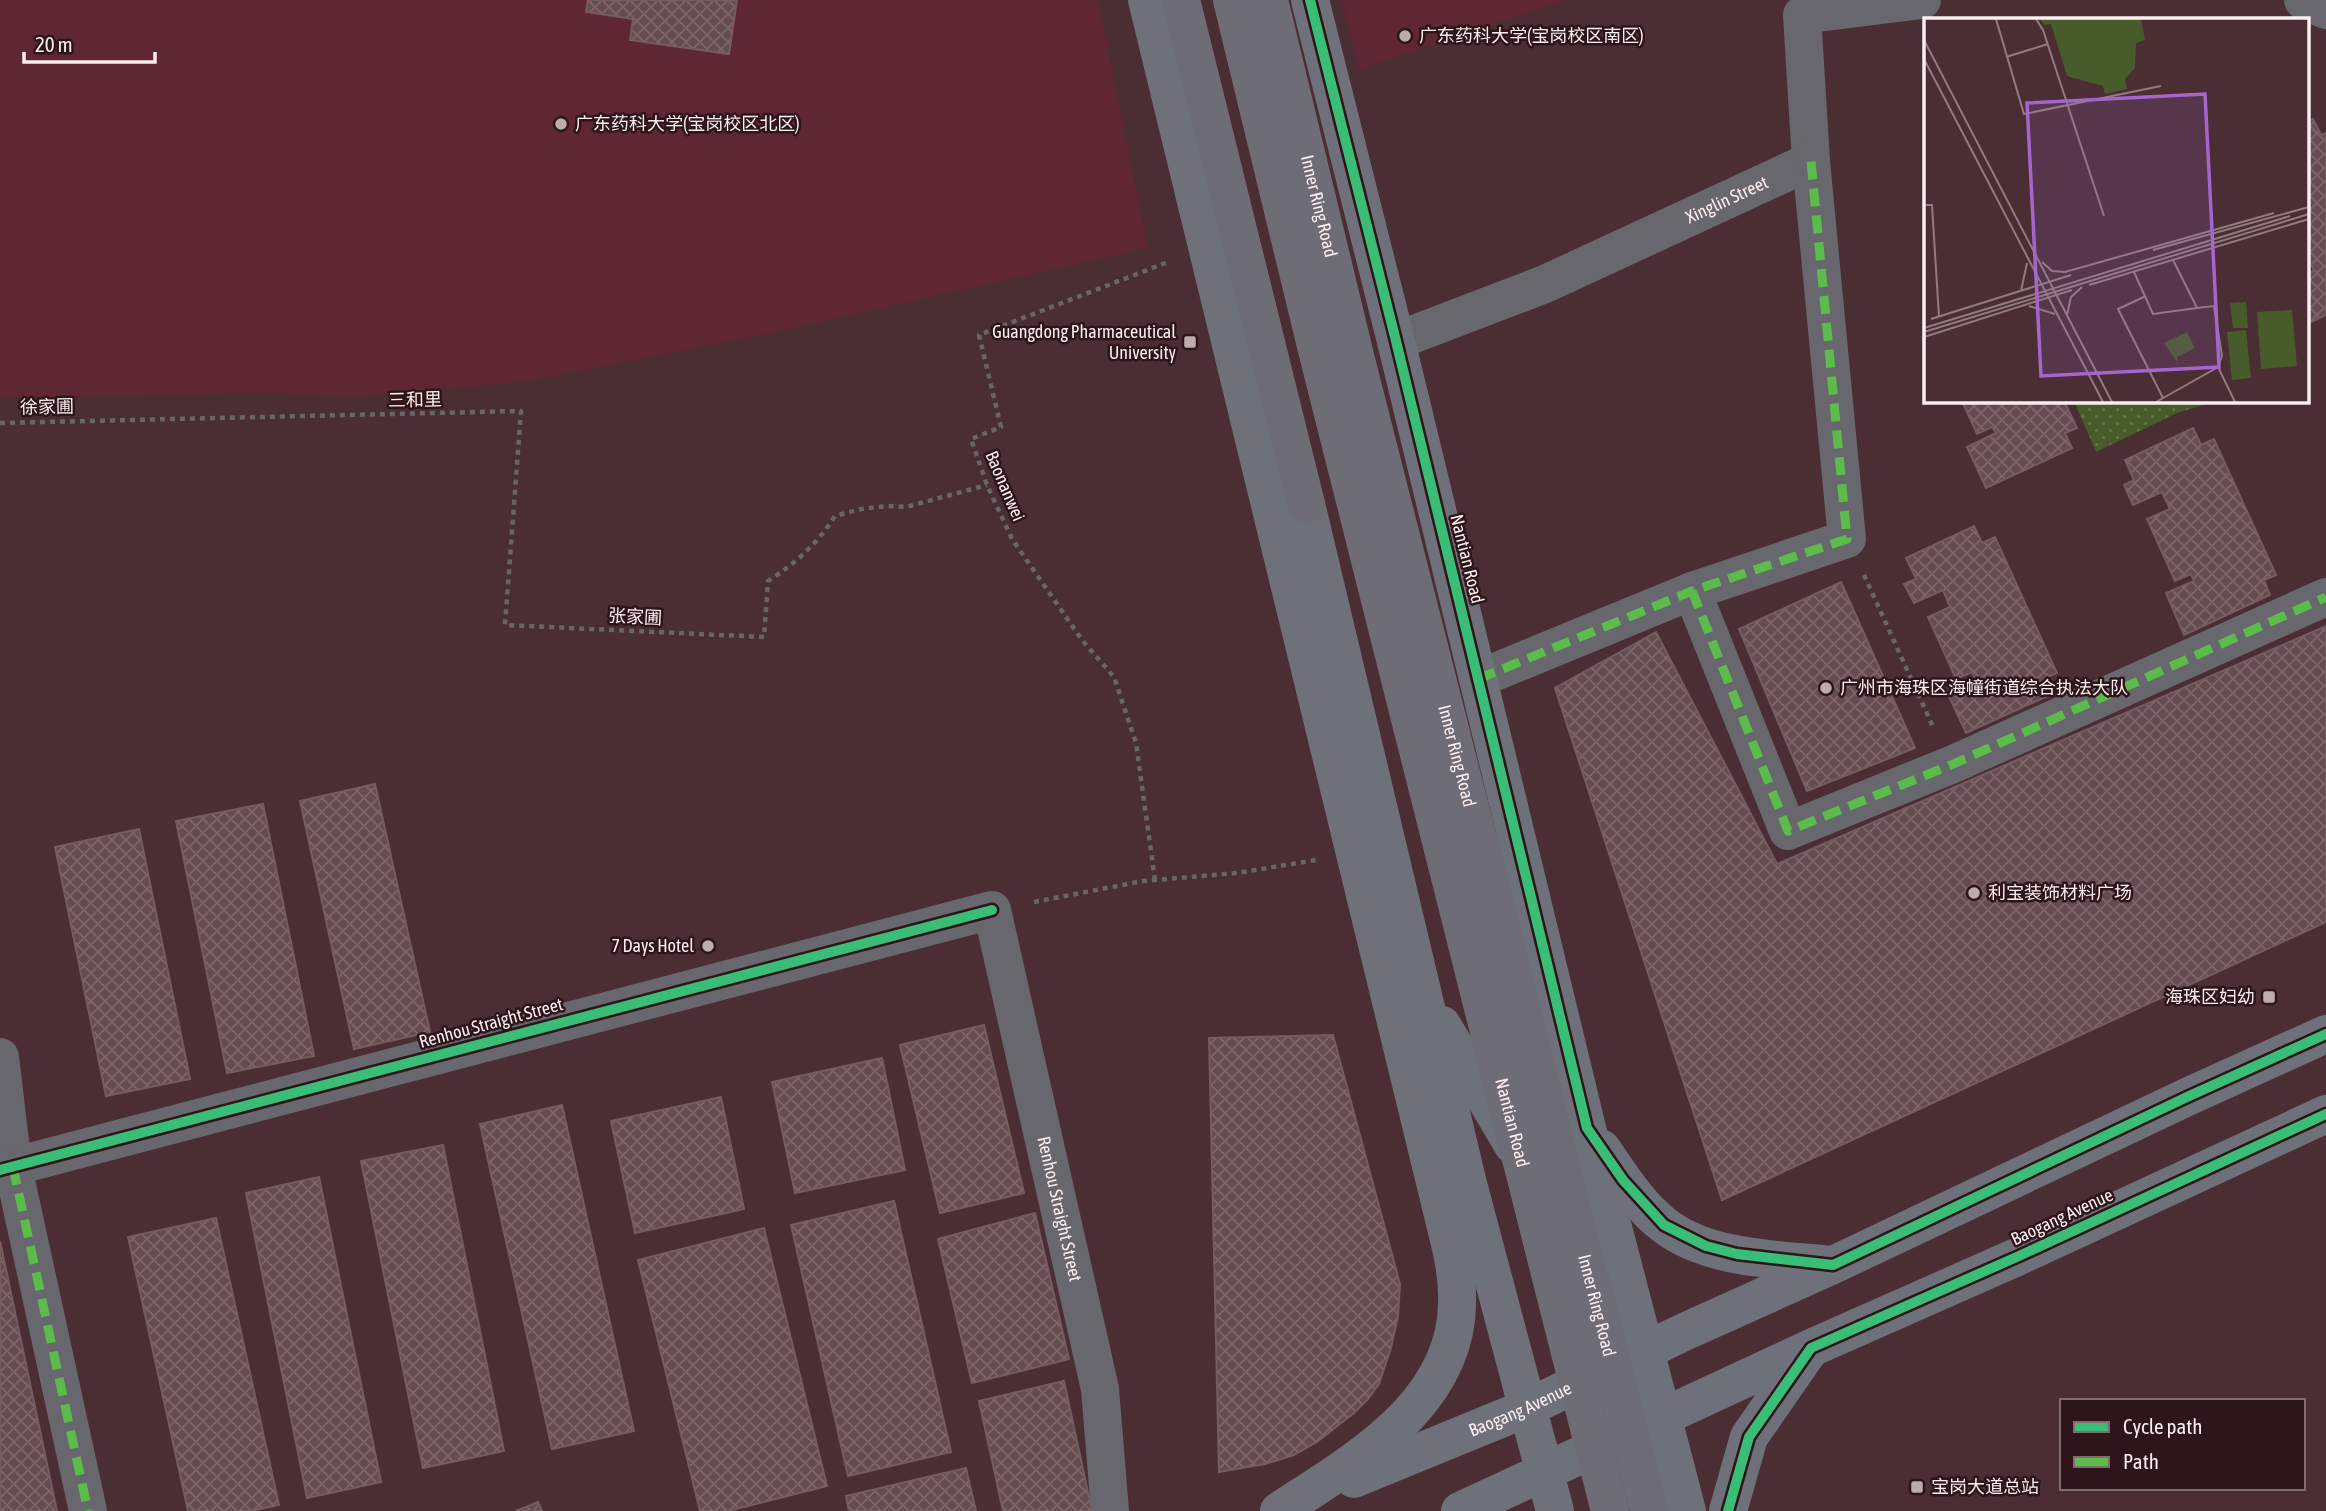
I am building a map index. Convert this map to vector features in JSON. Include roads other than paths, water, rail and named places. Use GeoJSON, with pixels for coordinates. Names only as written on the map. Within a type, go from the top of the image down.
{"type":"FeatureCollection","features":[{"type":"Feature","properties":{"kind":"highway"},"geometry":{"type":"LineString","coordinates":[[1181,0],[1306,504]]}},
{"type":"Feature","properties":{"kind":"highway","name":"Inner Ring Road"},"geometry":{"type":"LineString","coordinates":[[1234,0],[1318,354],[1611,1511]]}},
{"type":"Feature","properties":{"kind":"highway","name":"Inner Ring Road"},"geometry":{"type":"LineString","coordinates":[[1269,0],[1355,356],[1649,1511]]}},
{"type":"Feature","properties":{"kind":"main road"},"geometry":{"type":"LineString","coordinates":[[1147,0],[1270,512],[1356,852],[1454,1263],[1458,1299],[1453,1339],[1438,1375],[1413,1410],[1390,1435],[1280,1511]]}},
{"type":"Feature","properties":{"kind":"main road","name":"Nantian Road"},"geometry":{"type":"LineString","coordinates":[[1234,0],[1611,1511]]}},
{"type":"Feature","properties":{"kind":"main road","name":"Nantian Road"},"geometry":{"type":"LineString","coordinates":[[1310,0],[1396,341],[1587,1128],[1687,1511]]}},
{"type":"Feature","properties":{"kind":"main road"},"geometry":{"type":"LineString","coordinates":[[1306,504],[1468,1184],[1555,1511]]}},
{"type":"Feature","properties":{"kind":"main road"},"geometry":{"type":"LineString","coordinates":[[1424,993],[1437,1192]]}},
{"type":"Feature","properties":{"kind":"main road"},"geometry":{"type":"LineString","coordinates":[[1424,993],[1525,1165]]}},
{"type":"Feature","properties":{"kind":"main road","name":"Baogang Avenue"},"geometry":{"type":"LineString","coordinates":[[1280,1511],[1527,1408],[2326,1034]]}},
{"type":"Feature","properties":{"kind":"main road","name":"Baogang Avenue"},"geometry":{"type":"LineString","coordinates":[[1460,1511],[2326,1114]]}},
{"type":"Feature","properties":{"kind":"main road"},"geometry":{"type":"LineString","coordinates":[[1587,1128],[1623,1180],[1664,1225],[1706,1246],[1737,1254],[1833,1265]]}},
{"type":"Feature","properties":{"kind":"main road"},"geometry":{"type":"LineString","coordinates":[[1728,1511],[1749,1437],[1811,1348]]}},
{"type":"Feature","properties":{"kind":"street"},"geometry":{"type":"LineString","coordinates":[[1478,679],[1692,591],[1847,539],[1811,161],[1802,15],[1922,0]]}},
{"type":"Feature","properties":{"kind":"street"},"geometry":{"type":"LineString","coordinates":[[2302,0],[2326,10]]}},
{"type":"Feature","properties":{"kind":"street","name":"Xinglin Street"},"geometry":{"type":"LineString","coordinates":[[1396,341],[1545,284],[1811,161]]}},
{"type":"Feature","properties":{"kind":"street"},"geometry":{"type":"LineString","coordinates":[[1692,591],[1788,831],[1951,765],[2326,597]]}},
{"type":"Feature","properties":{"kind":"street","name":"Renhou Straight Street"},"geometry":{"type":"LineString","coordinates":[[7,1169],[992,911],[1100,1389],[1110,1511]]}},
{"type":"Feature","properties":{"kind":"street"},"geometry":{"type":"LineString","coordinates":[[0,1057],[7,1169],[88,1511]]}},
{"type":"Feature","properties":{"kind":"place","name":"广东药科大学(宝岗校区南区)"},"geometry":{"type":"Point","coordinates":[1405,36]}},
{"type":"Feature","properties":{"kind":"place","name":"广东药科大学(宝岗校区北区)"},"geometry":{"type":"Point","coordinates":[561,124]}},
{"type":"Feature","properties":{"kind":"place","name":"Guangdong Pharmaceutical University"},"geometry":{"type":"Point","coordinates":[1190,342]}},
{"type":"Feature","properties":{"kind":"place","name":"广州市海珠区海幢街道综合执法大队"},"geometry":{"type":"Point","coordinates":[1826,688]}},
{"type":"Feature","properties":{"kind":"place","name":"利宝装饰材料广场"},"geometry":{"type":"Point","coordinates":[1974,893]}},
{"type":"Feature","properties":{"kind":"place","name":"7 Days Hotel"},"geometry":{"type":"Point","coordinates":[708,946]}},
{"type":"Feature","properties":{"kind":"place","name":"海珠区妇幼"},"geometry":{"type":"Point","coordinates":[2269,997]}},
{"type":"Feature","properties":{"kind":"place","name":"宝岗大道总站"},"geometry":{"type":"Point","coordinates":[1917,1487]}}]}
